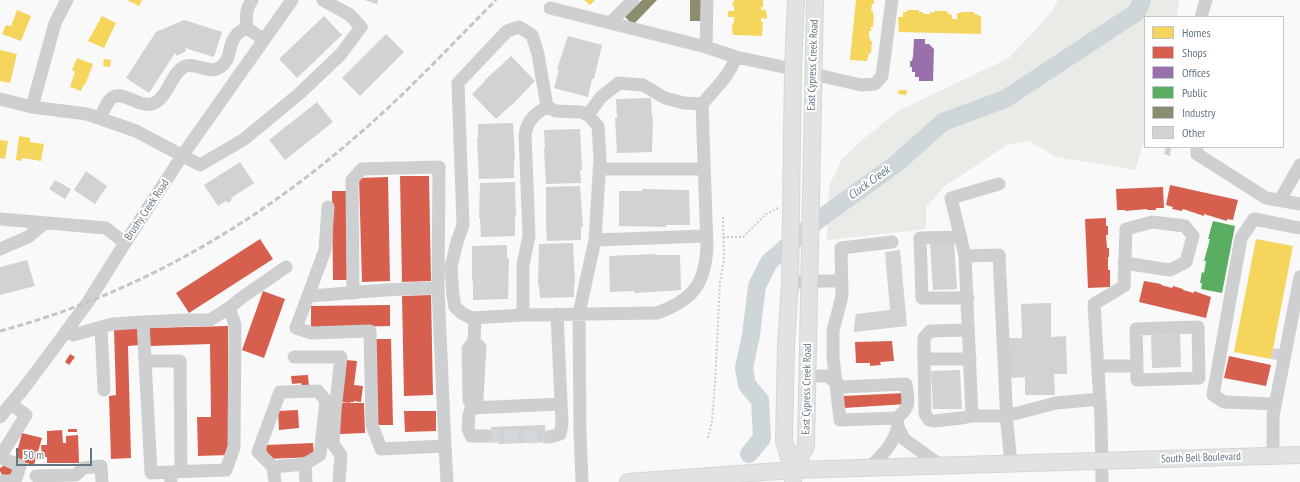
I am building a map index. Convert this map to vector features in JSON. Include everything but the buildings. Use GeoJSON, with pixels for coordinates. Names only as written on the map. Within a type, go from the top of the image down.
{"type":"FeatureCollection","features":[{"type":"Feature","properties":{"kind":"main road","name":"East Cypress Creek Road"},"geometry":{"type":"LineString","coordinates":[[793,476],[784,441],[786,346],[790,283],[793,69],[796,0]]}},
{"type":"Feature","properties":{"kind":"main road","name":"East Cypress Creek Road"},"geometry":{"type":"LineString","coordinates":[[793,476],[806,446],[815,0]]}},
{"type":"Feature","properties":{"kind":"main road"},"geometry":{"type":"LineString","coordinates":[[793,69],[813,74]]}},
{"type":"Feature","properties":{"kind":"main road","name":"South Bell Boulevard"},"geometry":{"type":"LineString","coordinates":[[793,476],[869,468],[940,465],[1300,455]]}},
{"type":"Feature","properties":{"kind":"main road"},"geometry":{"type":"LineString","coordinates":[[628,482],[793,476]]}},
{"type":"Feature","properties":{"kind":"street"},"geometry":{"type":"LineString","coordinates":[[32,107],[55,23],[67,0]]}},
{"type":"Feature","properties":{"kind":"street"},"geometry":{"type":"LineString","coordinates":[[252,0],[248,6],[246,16],[248,28],[263,40]]}},
{"type":"Feature","properties":{"kind":"street","name":"Brushy Creek Road"},"geometry":{"type":"LineString","coordinates":[[0,417],[88,302],[124,243],[182,156],[292,0]]}},
{"type":"Feature","properties":{"kind":"street"},"geometry":{"type":"LineString","coordinates":[[0,100],[32,107],[87,114],[100,118],[136,131],[200,165],[243,140],[299,94],[341,54],[361,27],[350,15],[323,0]]}},
{"type":"Feature","properties":{"kind":"street"},"geometry":{"type":"LineString","coordinates":[[610,23],[633,0]]}},
{"type":"Feature","properties":{"kind":"street"},"geometry":{"type":"LineString","coordinates":[[706,47],[707,0]]}},
{"type":"Feature","properties":{"kind":"street"},"geometry":{"type":"LineString","coordinates":[[813,74],[861,85],[875,84],[882,76],[892,0]]}},
{"type":"Feature","properties":{"kind":"street"},"geometry":{"type":"LineString","coordinates":[[1201,16],[1206,0]]}},
{"type":"Feature","properties":{"kind":"street"},"geometry":{"type":"LineString","coordinates":[[550,8],[706,47],[736,57],[793,69]]}},
{"type":"Feature","properties":{"kind":"street"},"geometry":{"type":"LineString","coordinates":[[547,107],[538,54],[532,35],[519,27],[507,31],[458,83],[463,225],[451,267],[455,307],[471,318],[579,313],[657,313],[682,301],[697,287],[701,277],[706,257],[702,104],[734,64],[736,57]]}},
{"type":"Feature","properties":{"kind":"street"},"geometry":{"type":"LineString","coordinates":[[100,118],[109,100],[116,95],[124,96],[145,105],[152,104],[160,100],[180,69],[186,66],[212,70],[219,68],[225,62],[230,52],[234,36],[248,28]]}},
{"type":"Feature","properties":{"kind":"street"},"geometry":{"type":"LineString","coordinates":[[588,115],[601,97],[619,84],[643,85],[665,98],[684,103],[702,104]]}},
{"type":"Feature","properties":{"kind":"street"},"geometry":{"type":"LineString","coordinates":[[547,107],[556,111],[581,112],[588,115],[598,126],[599,169],[595,240],[579,313],[582,482]]}},
{"type":"Feature","properties":{"kind":"street"},"geometry":{"type":"LineString","coordinates":[[523,315],[523,265],[528,236],[525,134],[527,126],[532,118],[537,112],[547,107]]}},
{"type":"Feature","properties":{"kind":"street"},"geometry":{"type":"LineString","coordinates":[[1197,148],[1197,154],[1266,198],[1300,204]]}},
{"type":"Feature","properties":{"kind":"street"},"geometry":{"type":"LineString","coordinates":[[1280,200],[1300,165]]}},
{"type":"Feature","properties":{"kind":"street"},"geometry":{"type":"LineString","coordinates":[[353,293],[352,180],[362,169],[439,167],[438,288],[447,482]]}},
{"type":"Feature","properties":{"kind":"street"},"geometry":{"type":"LineString","coordinates":[[599,169],[704,169]]}},
{"type":"Feature","properties":{"kind":"street"},"geometry":{"type":"LineString","coordinates":[[972,416],[965,256],[951,198],[999,184]]}},
{"type":"Feature","properties":{"kind":"street"},"geometry":{"type":"LineString","coordinates":[[328,207],[325,250],[296,328],[312,333],[370,331],[372,426],[381,449],[445,446]]}},
{"type":"Feature","properties":{"kind":"street"},"geometry":{"type":"LineString","coordinates":[[0,219],[106,228],[124,243]]}},
{"type":"Feature","properties":{"kind":"street"},"geometry":{"type":"LineString","coordinates":[[1275,404],[1224,402],[1213,395],[1241,238],[1254,219],[1300,228]]}},
{"type":"Feature","properties":{"kind":"street"},"geometry":{"type":"LineString","coordinates":[[1102,482],[1100,399],[1094,304],[1124,286],[1124,263],[1126,229],[1152,222],[1185,226],[1193,236],[1186,262],[1170,270],[1124,263]]}},
{"type":"Feature","properties":{"kind":"street"},"geometry":{"type":"LineString","coordinates":[[0,249],[28,238],[45,223]]}},
{"type":"Feature","properties":{"kind":"street"},"geometry":{"type":"LineString","coordinates":[[595,240],[706,236]]}},
{"type":"Feature","properties":{"kind":"street"},"geometry":{"type":"LineString","coordinates":[[961,237],[920,238],[922,298],[968,298]]}},
{"type":"Feature","properties":{"kind":"street"},"geometry":{"type":"LineString","coordinates":[[892,242],[841,248],[842,296],[834,331],[833,357],[834,380],[840,420],[897,422]]}},
{"type":"Feature","properties":{"kind":"street"},"geometry":{"type":"LineString","coordinates":[[965,256],[999,255],[1006,416],[1011,464]]}},
{"type":"Feature","properties":{"kind":"street"},"geometry":{"type":"LineString","coordinates":[[67,330],[73,335],[112,324],[210,320],[286,268]]}},
{"type":"Feature","properties":{"kind":"street"},"geometry":{"type":"LineString","coordinates":[[1273,456],[1273,416],[1300,277]]}},
{"type":"Feature","properties":{"kind":"street"},"geometry":{"type":"LineString","coordinates":[[790,283],[809,281],[842,281]]}},
{"type":"Feature","properties":{"kind":"street"},"geometry":{"type":"LineString","coordinates":[[308,296],[402,288],[438,288]]}},
{"type":"Feature","properties":{"kind":"street"},"geometry":{"type":"LineString","coordinates":[[143,322],[151,472],[174,475],[226,470],[234,447],[235,324],[229,308]]}},
{"type":"Feature","properties":{"kind":"street"},"geometry":{"type":"LineString","coordinates":[[550,436],[560,434],[562,424],[557,314]]}},
{"type":"Feature","properties":{"kind":"street"},"geometry":{"type":"LineString","coordinates":[[475,318],[474,341],[468,349],[468,375],[471,404],[468,428],[471,436],[486,436]]}},
{"type":"Feature","properties":{"kind":"street"},"geometry":{"type":"LineString","coordinates":[[1198,327],[1199,378],[1137,380],[1137,366],[1136,328],[1198,327]]}},
{"type":"Feature","properties":{"kind":"street"},"geometry":{"type":"LineString","coordinates":[[100,328],[104,390]]}},
{"type":"Feature","properties":{"kind":"street"},"geometry":{"type":"LineString","coordinates":[[968,330],[930,330],[924,338],[925,414],[929,420],[934,421],[972,416],[1006,416],[1056,403],[1100,399]]}},
{"type":"Feature","properties":{"kind":"street"},"geometry":{"type":"LineString","coordinates":[[471,404],[477,399],[480,347],[474,341]]}},
{"type":"Feature","properties":{"kind":"street"},"geometry":{"type":"LineString","coordinates":[[294,357],[342,358],[335,411],[333,444],[341,455],[339,482]]}},
{"type":"Feature","properties":{"kind":"street"},"geometry":{"type":"LineString","coordinates":[[924,359],[970,359]]}},
{"type":"Feature","properties":{"kind":"street"},"geometry":{"type":"LineString","coordinates":[[146,361],[180,361],[174,475]]}},
{"type":"Feature","properties":{"kind":"street"},"geometry":{"type":"LineString","coordinates":[[1098,366],[1137,366]]}},
{"type":"Feature","properties":{"kind":"street"},"geometry":{"type":"LineString","coordinates":[[807,376],[827,376],[843,387],[906,384],[908,403],[907,409],[897,422],[895,438],[888,448],[869,468]]}},
{"type":"Feature","properties":{"kind":"street"},"geometry":{"type":"LineString","coordinates":[[273,467],[305,464],[320,455],[326,401],[318,392],[280,392],[258,452],[273,467],[275,482]]}},
{"type":"Feature","properties":{"kind":"street"},"geometry":{"type":"LineString","coordinates":[[0,481],[15,482],[20,466],[0,457],[26,415],[11,404]]}},
{"type":"Feature","properties":{"kind":"street"},"geometry":{"type":"LineString","coordinates":[[471,404],[561,404]]}},
{"type":"Feature","properties":{"kind":"street"},"geometry":{"type":"LineString","coordinates":[[897,422],[904,439],[940,465]]}},
{"type":"Feature","properties":{"kind":"street"},"geometry":{"type":"LineString","coordinates":[[305,464],[306,482]]}},
{"type":"Feature","properties":{"kind":"street"},"geometry":{"type":"LineString","coordinates":[[36,476],[76,475],[83,468],[101,466],[102,482]]}},
{"type":"Feature","properties":{"kind":"path"},"geometry":{"type":"LineString","coordinates":[[723,237],[743,236],[766,214],[781,207]]}},
{"type":"Feature","properties":{"kind":"path"},"geometry":{"type":"LineString","coordinates":[[708,438],[712,421],[720,282],[724,260],[723,216]]}},
{"type":"Feature","properties":{"kind":"shaded area"},"geometry":{"type":"Polygon","coordinates":[[[1058,0],[1179,0],[1177,16],[1144,16],[1144,141],[1135,170],[1056,157],[1029,141],[1007,145],[945,186],[926,207],[926,229],[827,240],[829,186],[842,159],[861,141],[898,111],[1009,58],[1051,13],[1058,0]]]}},
{"type":"Feature","properties":{"kind":"waterway","name":"Cluck Creek"},"geometry":{"type":"LineString","coordinates":[[749,454],[762,438],[760,400],[747,385],[744,368],[751,335],[757,286],[769,262],[814,223],[896,164],[943,122],[1005,99],[1137,12],[1142,0]]}},
{"type":"Feature","properties":{"kind":"tunnel"},"geometry":{"type":"LineString","coordinates":[[486,436],[550,437]]}},
{"type":"Feature","properties":{"kind":"railway"},"geometry":{"type":"LineString","coordinates":[[0,331],[49,316],[96,299],[142,278],[187,255],[230,230],[272,202],[313,172],[371,124],[408,89],[496,0]]}}]}
